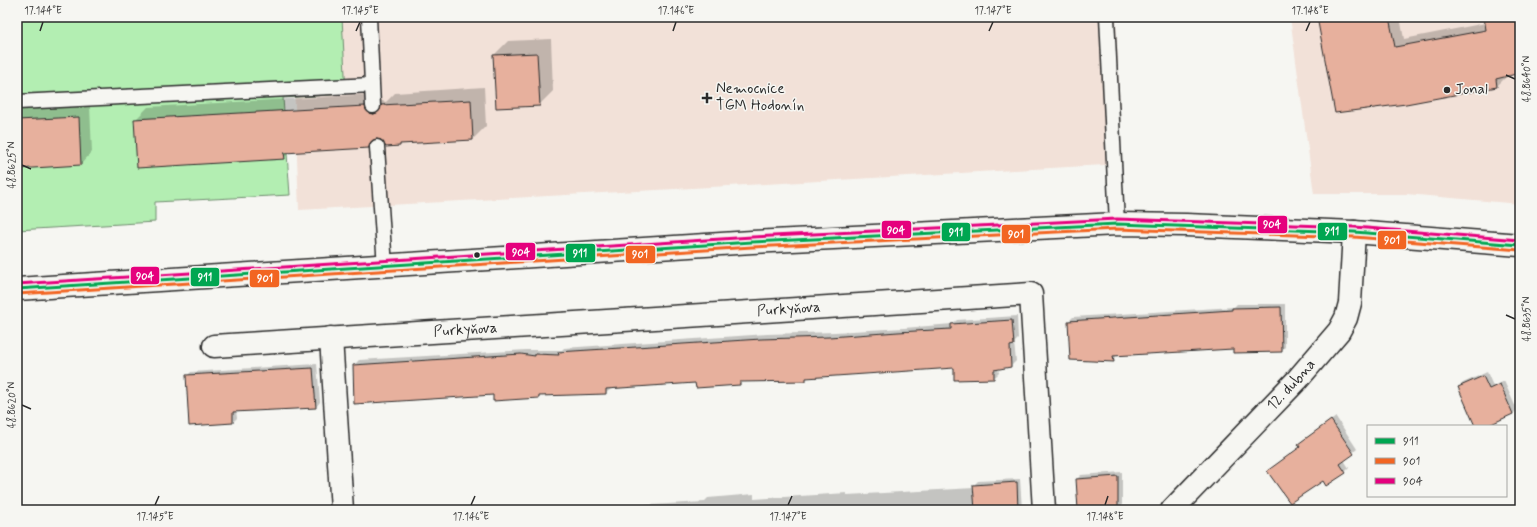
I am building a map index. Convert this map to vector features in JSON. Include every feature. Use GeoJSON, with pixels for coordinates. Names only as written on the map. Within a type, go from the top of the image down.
{"type":"FeatureCollection","features":[{"type":"Feature","properties":{"kind":"street"},"geometry":{"type":"LineString","coordinates":[[17,289],[385,267],[886,234],[1117,224],[1186,225],[1354,232],[1520,245]]}},
{"type":"Feature","properties":{"kind":"street","name":"12. dubna"},"geometry":{"type":"LineString","coordinates":[[1172,510],[1297,380],[1339,332],[1346,318],[1350,303],[1354,232]]}},
{"type":"Feature","properties":{"kind":"street","name":"Purkyňova"},"geometry":{"type":"LineString","coordinates":[[214,346],[1031,294],[1044,510]]}},
{"type":"Feature","properties":{"kind":"street"},"geometry":{"type":"LineString","coordinates":[[331,338],[342,510]]}},
{"type":"Feature","properties":{"kind":"lane"},"geometry":{"type":"LineString","coordinates":[[368,17],[374,106]]}},
{"type":"Feature","properties":{"kind":"lane"},"geometry":{"type":"LineString","coordinates":[[1107,17],[1117,224]]}},
{"type":"Feature","properties":{"kind":"lane"},"geometry":{"type":"LineString","coordinates":[[17,102],[372,84]]}},
{"type":"Feature","properties":{"kind":"lane"},"geometry":{"type":"LineString","coordinates":[[377,147],[385,267]]}},
{"type":"Feature","properties":{"kind":"shaded area","name":"Nemocnice TGM Hodonín"},"geometry":{"type":"Polygon","coordinates":[[[343,17],[1116,17],[1122,164],[299,210],[292,31],[343,29],[343,17]]]}},
{"type":"Feature","properties":{"kind":"shaded area"},"geometry":{"type":"Polygon","coordinates":[[[1290,17],[1520,17],[1520,204],[1406,194],[1314,194],[1290,17]]]}},
{"type":"Feature","properties":{"kind":"green space"},"geometry":{"type":"Polygon","coordinates":[[[17,17],[342,17],[346,94],[283,98],[290,195],[155,202],[155,222],[17,230],[17,17]]]}},
{"type":"Feature","properties":{"kind":"building"},"geometry":{"type":"Polygon","coordinates":[[[1317,17],[1389,17],[1395,47],[1486,30],[1484,17],[1520,17],[1520,73],[1496,79],[1497,87],[1406,104],[1335,113],[1317,17]]]}},
{"type":"Feature","properties":{"kind":"building"},"geometry":{"type":"Polygon","coordinates":[[[537,53],[540,106],[496,108],[493,55],[537,53]]]}},
{"type":"Feature","properties":{"kind":"building"},"geometry":{"type":"Polygon","coordinates":[[[471,100],[473,140],[400,144],[400,146],[386,147],[381,140],[376,139],[370,143],[369,148],[284,153],[285,159],[137,168],[134,119],[365,106],[369,113],[374,114],[380,110],[381,105],[471,100]]]}},
{"type":"Feature","properties":{"kind":"building"},"geometry":{"type":"Polygon","coordinates":[[[79,117],[81,165],[17,169],[17,120],[79,117]]]}},
{"type":"Feature","properties":{"kind":"building"},"geometry":{"type":"Polygon","coordinates":[[[1281,307],[1282,352],[1233,353],[1233,349],[1113,356],[1114,362],[1070,360],[1068,321],[1232,310],[1232,308],[1281,307]]]}},
{"type":"Feature","properties":{"kind":"building"},"geometry":{"type":"Polygon","coordinates":[[[1012,320],[1014,345],[1010,346],[1011,367],[994,370],[994,379],[954,380],[954,368],[806,378],[806,381],[740,382],[740,385],[696,388],[695,383],[606,389],[606,394],[539,396],[539,398],[493,401],[493,395],[354,404],[353,365],[521,354],[535,356],[535,354],[559,355],[558,352],[951,329],[951,324],[1012,320]]]}},
{"type":"Feature","properties":{"kind":"building"},"geometry":{"type":"Polygon","coordinates":[[[313,368],[316,408],[233,412],[233,423],[189,426],[186,375],[313,368]]]}},
{"type":"Feature","properties":{"kind":"building"},"geometry":{"type":"Polygon","coordinates":[[[1483,376],[1489,389],[1500,384],[1513,414],[1489,425],[1475,425],[1458,387],[1483,376]]]}},
{"type":"Feature","properties":{"kind":"building"},"geometry":{"type":"Polygon","coordinates":[[[1331,420],[1354,454],[1340,464],[1346,473],[1326,486],[1323,481],[1290,503],[1267,471],[1300,447],[1298,444],[1331,420]]]}},
{"type":"Feature","properties":{"kind":"building"},"geometry":{"type":"Polygon","coordinates":[[[1118,476],[1118,510],[1078,510],[1076,479],[1118,476]]]}},
{"type":"Feature","properties":{"kind":"building"},"geometry":{"type":"Polygon","coordinates":[[[1017,482],[1018,510],[975,510],[973,485],[1017,482]]]}},
{"type":"Feature","properties":{"kind":"transit line","name":"904"},"geometry":{"type":"LineString","coordinates":[[17,284],[752,237],[1117,219],[1354,227],[1520,240]]}},
{"type":"Feature","properties":{"kind":"transit line","name":"911"},"geometry":{"type":"LineString","coordinates":[[17,289],[752,242],[1117,224],[1354,232],[1520,245]]}},
{"type":"Feature","properties":{"kind":"transit line","name":"901"},"geometry":{"type":"LineString","coordinates":[[17,294],[752,247],[1117,229],[1354,237],[1520,250]]}},
{"type":"Feature","properties":{"kind":"place","name":"Jonal"},"geometry":{"type":"Point","coordinates":[1447,90]}},
{"type":"Feature","properties":{"kind":"place","name":"Nemocnice TGM Hodonín"},"geometry":{"type":"Point","coordinates":[707,98]}}]}
